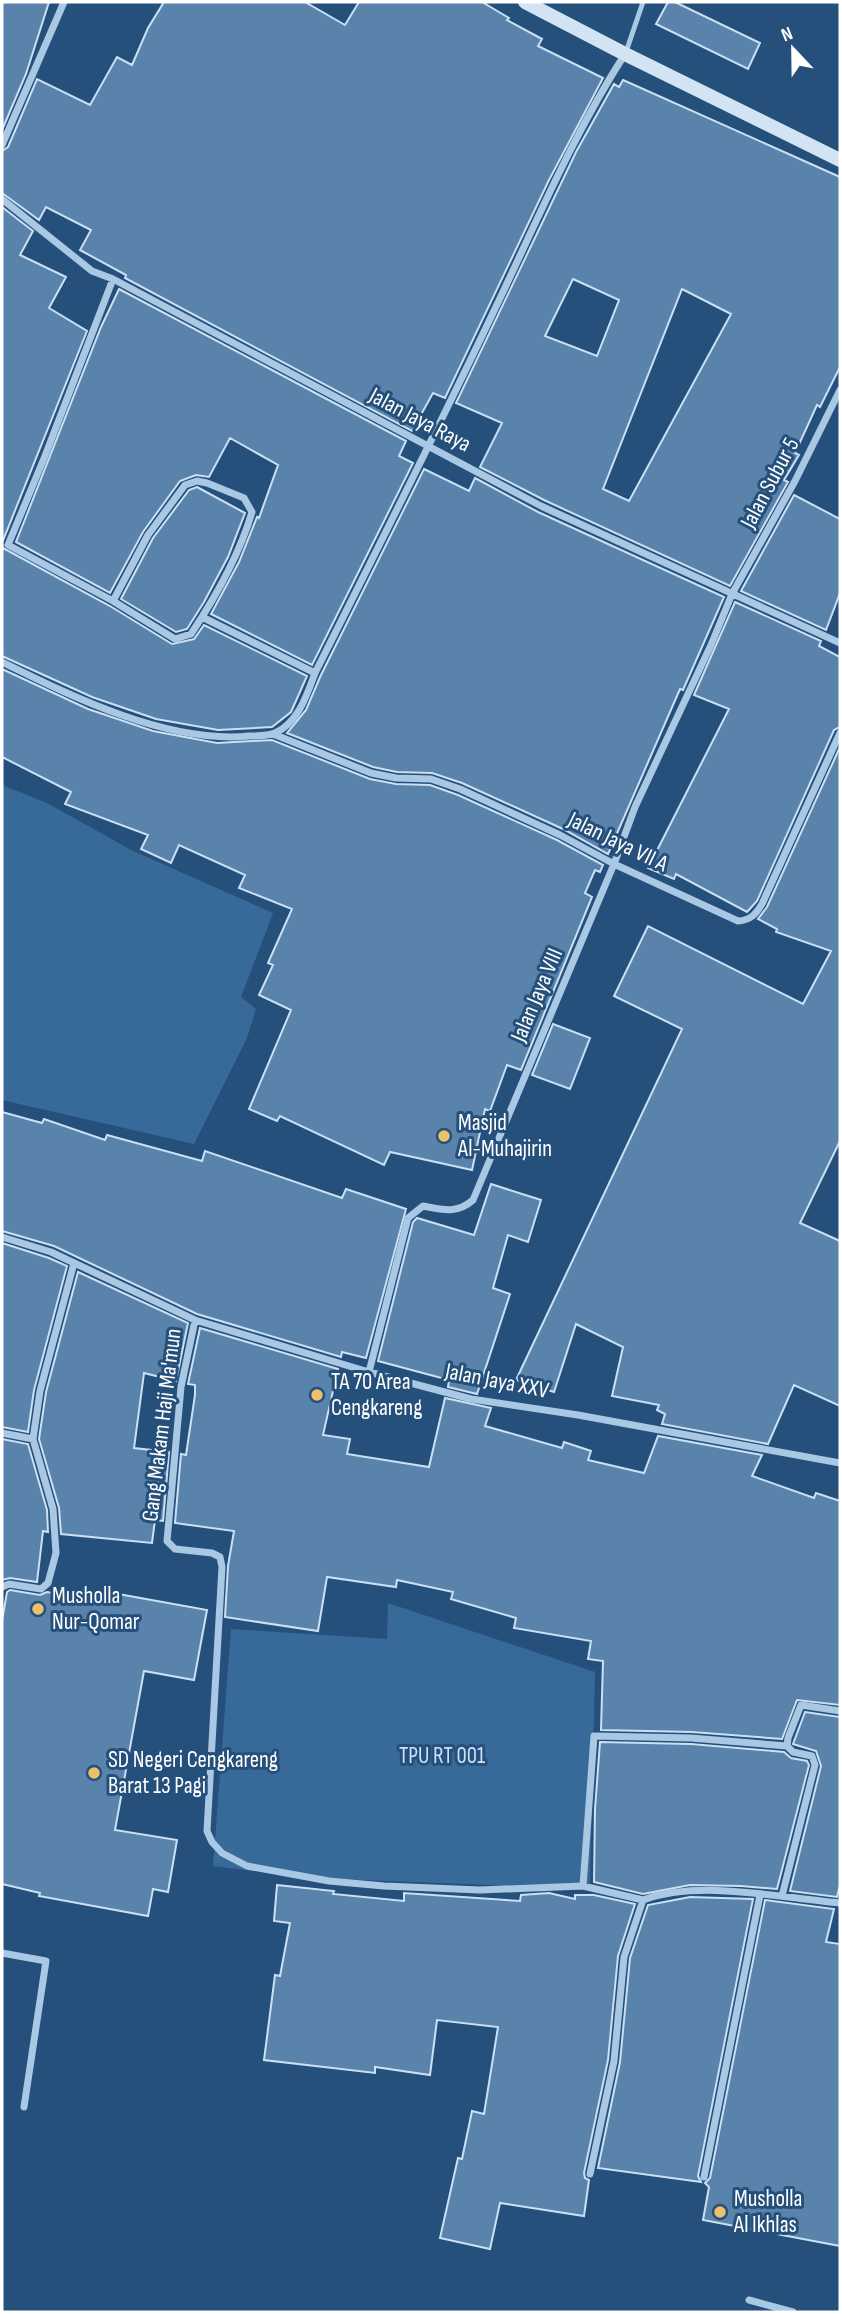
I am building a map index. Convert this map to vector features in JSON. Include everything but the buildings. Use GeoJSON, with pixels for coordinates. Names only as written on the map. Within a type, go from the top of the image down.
{"type":"FeatureCollection","features":[{"type":"Feature","properties":{"kind":"main road"},"geometry":{"type":"LineString","coordinates":[[524,2],[840,160]]}},
{"type":"Feature","properties":{"kind":"street"},"geometry":{"type":"LineString","coordinates":[[2,145],[65,2]]}},
{"type":"Feature","properties":{"kind":"street"},"geometry":{"type":"LineString","coordinates":[[2,662],[40,681],[135,719],[199,737],[274,734],[294,718],[605,85],[625,54]]}},
{"type":"Feature","properties":{"kind":"street","name":"Jalan Jaya Raya"},"geometry":{"type":"LineString","coordinates":[[2,199],[92,271],[113,279],[541,506],[840,643]]}},
{"type":"Feature","properties":{"kind":"street"},"geometry":{"type":"LineString","coordinates":[[113,279],[46,456],[5,544],[113,601],[175,639],[191,634],[202,617],[225,574],[252,512],[244,498],[197,481],[185,485],[148,535],[113,601]]}},
{"type":"Feature","properties":{"kind":"street","name":"Jalan Subur 5"},"geometry":{"type":"LineString","coordinates":[[732,594],[840,390]]}},
{"type":"Feature","properties":{"kind":"street","name":"Jalan Jaya VIII"},"geometry":{"type":"LineString","coordinates":[[369,1372],[408,1218],[424,1206],[448,1211],[458,1210],[473,1200],[614,864],[635,807],[732,594]]}},
{"type":"Feature","properties":{"kind":"street"},"geometry":{"type":"LineString","coordinates":[[202,617],[315,673]]}},
{"type":"Feature","properties":{"kind":"street","name":"Jalan Jaya VII A"},"geometry":{"type":"LineString","coordinates":[[274,734],[371,773],[396,778],[430,779],[460,789],[738,921],[749,919],[762,904],[840,733]]}},
{"type":"Feature","properties":{"kind":"street","name":"Jalan Jaya XXV"},"geometry":{"type":"LineString","coordinates":[[2,1237],[51,1252],[195,1320],[369,1372],[471,1399],[578,1415],[840,1463]]}},
{"type":"Feature","properties":{"kind":"street"},"geometry":{"type":"LineString","coordinates":[[2,1587],[9,1584],[44,1588],[48,1583],[56,1553],[53,1509],[33,1439],[40,1391],[74,1263]]}},
{"type":"Feature","properties":{"kind":"street","name":"Gang Makam Haji Ma'mun"},"geometry":{"type":"LineString","coordinates":[[195,1320],[181,1387],[167,1541],[175,1549],[220,1556],[222,1567],[207,1831],[212,1842],[222,1853],[247,1866],[329,1881],[480,1890],[583,1886]]}},
{"type":"Feature","properties":{"kind":"street"},"geometry":{"type":"LineString","coordinates":[[2,1433],[33,1439]]}},
{"type":"Feature","properties":{"kind":"street"},"geometry":{"type":"LineString","coordinates":[[787,1746],[801,1705],[840,1711]]}},
{"type":"Feature","properties":{"kind":"street"},"geometry":{"type":"LineString","coordinates":[[782,1896],[815,1765],[812,1756],[793,1752],[787,1746],[691,1738],[594,1736],[583,1886],[643,1900],[682,1890],[782,1896],[840,1903]]}},
{"type":"Feature","properties":{"kind":"street"},"geometry":{"type":"LineString","coordinates":[[704,2176],[760,1895]]}},
{"type":"Feature","properties":{"kind":"street"},"geometry":{"type":"LineString","coordinates":[[590,2174],[614,2061],[624,1957],[643,1900]]}},
{"type":"Feature","properties":{"kind":"street"},"geometry":{"type":"LineString","coordinates":[[2,1953],[46,1961],[24,2107]]}},
{"type":"Feature","properties":{"kind":"street"},"geometry":{"type":"LineString","coordinates":[[749,2300],[793,2312]]}},
{"type":"Feature","properties":{"kind":"lane"},"geometry":{"type":"LineString","coordinates":[[625,54],[643,2]]}},
{"type":"Feature","properties":{"kind":"green space"},"geometry":{"type":"Polygon","coordinates":[[[2,785],[47,803],[131,850],[273,913],[241,997],[256,1009],[247,1038],[194,1144],[2,1100],[2,785]]]}},
{"type":"Feature","properties":{"kind":"green space","name":"TPU RT 001"},"geometry":{"type":"Polygon","coordinates":[[[388,1603],[595,1672],[590,1889],[312,1878],[213,1866],[231,1629],[387,1639],[388,1603]]]}},
{"type":"Feature","properties":{"kind":"place","name":"Masjid Al-Muhajirin"},"geometry":{"type":"Point","coordinates":[444,1136]}},
{"type":"Feature","properties":{"kind":"place","name":"TA 70 Area Cengkareng"},"geometry":{"type":"Point","coordinates":[317,1395]}},
{"type":"Feature","properties":{"kind":"place","name":"Musholla Nur-Qomar"},"geometry":{"type":"Point","coordinates":[38,1609]}},
{"type":"Feature","properties":{"kind":"place","name":"SD Negeri Cengkareng Barat 13 Pagi"},"geometry":{"type":"Point","coordinates":[94,1773]}},
{"type":"Feature","properties":{"kind":"place","name":"Musholla Al Ikhlas"},"geometry":{"type":"Point","coordinates":[720,2212]}}]}
